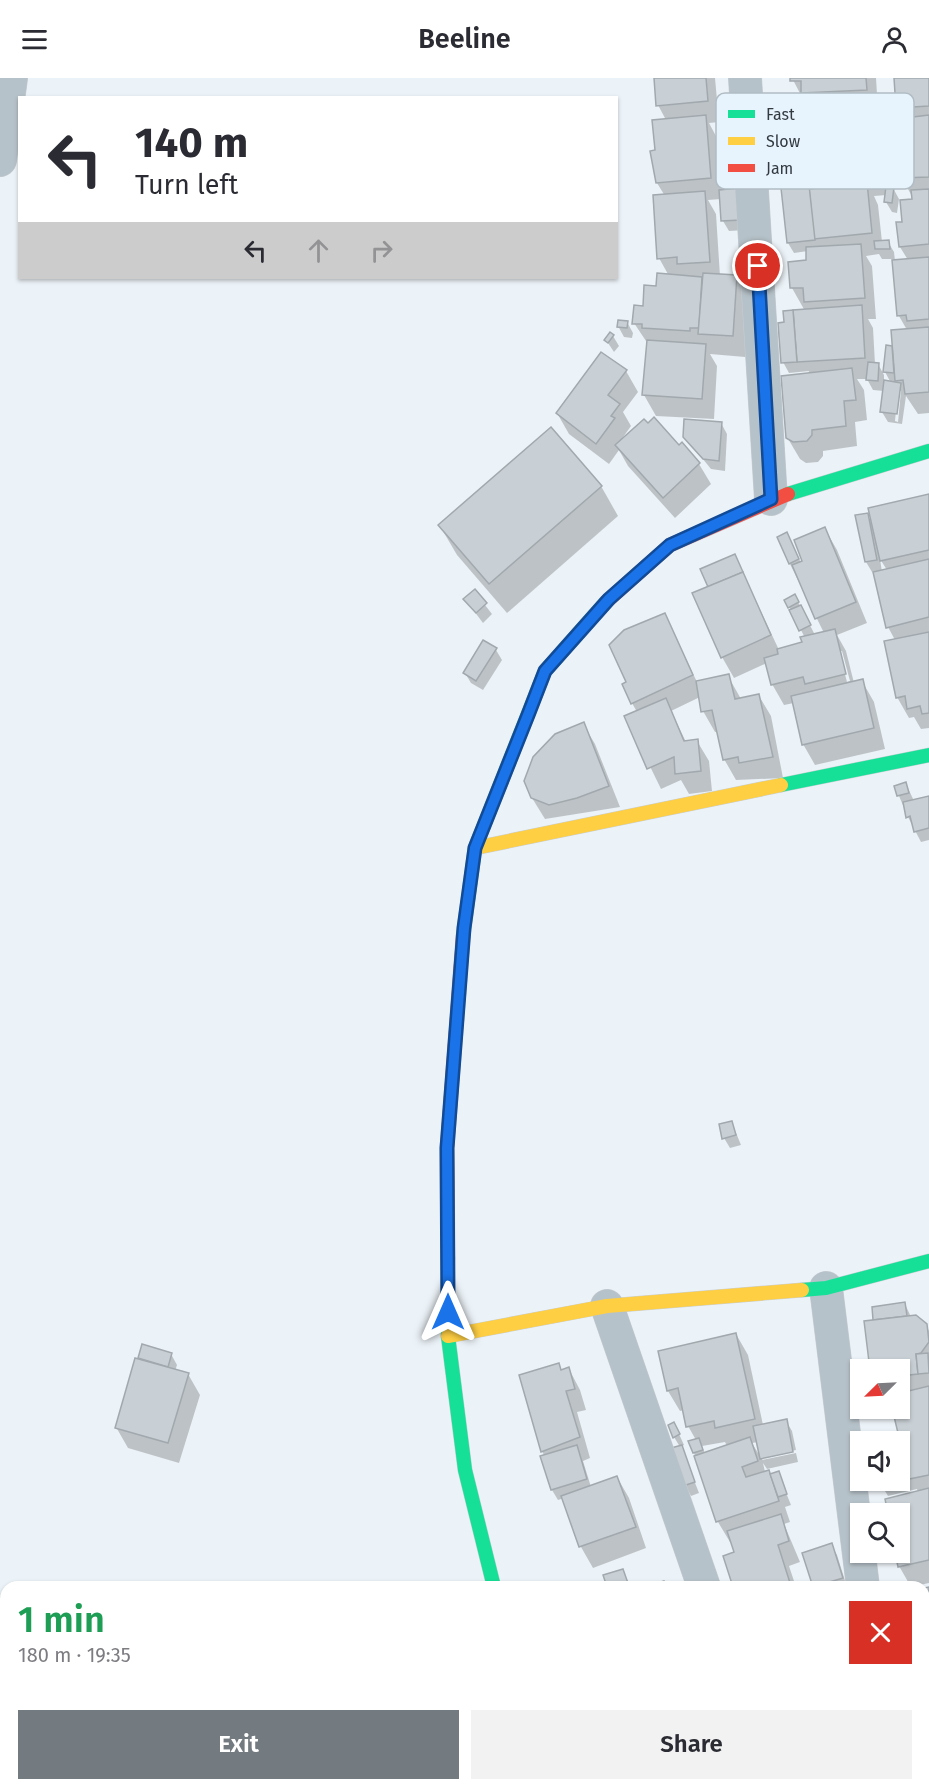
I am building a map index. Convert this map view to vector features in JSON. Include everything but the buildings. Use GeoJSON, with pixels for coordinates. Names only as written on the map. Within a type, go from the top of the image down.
{"type":"FeatureCollection","features":[{"type":"Feature","properties":{"kind":"street"},"geometry":{"type":"LineString","coordinates":[[0,160],[11,78]]}},
{"type":"Feature","properties":{"kind":"street"},"geometry":{"type":"LineString","coordinates":[[745,78],[746,93]]}},
{"type":"Feature","properties":{"kind":"street"},"geometry":{"type":"LineString","coordinates":[[752,189],[771,499]]}},
{"type":"Feature","properties":{"kind":"street"},"geometry":{"type":"LineString","coordinates":[[493,1581],[465,1470],[448,1336],[447,1148],[464,928],[475,848],[545,671],[609,599],[670,545],[771,499],[929,451]]}},
{"type":"Feature","properties":{"kind":"street"},"geometry":{"type":"LineString","coordinates":[[475,848],[929,755]]}},
{"type":"Feature","properties":{"kind":"street"},"geometry":{"type":"LineString","coordinates":[[448,1336],[607,1305],[826,1288],[929,1261]]}},
{"type":"Feature","properties":{"kind":"street"},"geometry":{"type":"LineString","coordinates":[[826,1288],[862,1581]]}},
{"type":"Feature","properties":{"kind":"street"},"geometry":{"type":"LineString","coordinates":[[607,1305],[702,1581]]}},
{"type":"Feature","properties":{"kind":"traffic: fast"},"geometry":{"type":"LineString","coordinates":[[788,494],[929,451]]}},
{"type":"Feature","properties":{"kind":"traffic: fast"},"geometry":{"type":"LineString","coordinates":[[463,937],[475,848],[545,671],[606,602]]}},
{"type":"Feature","properties":{"kind":"traffic: fast"},"geometry":{"type":"LineString","coordinates":[[781,785],[929,755]]}},
{"type":"Feature","properties":{"kind":"traffic: fast"},"geometry":{"type":"LineString","coordinates":[[448,1258],[448,1336],[465,1470],[493,1581]]}},
{"type":"Feature","properties":{"kind":"traffic: fast"},"geometry":{"type":"LineString","coordinates":[[802,1290],[826,1288],[929,1261]]}},
{"type":"Feature","properties":{"kind":"traffic: slow"},"geometry":{"type":"LineString","coordinates":[[475,848],[781,785]]}},
{"type":"Feature","properties":{"kind":"traffic: slow"},"geometry":{"type":"LineString","coordinates":[[448,1336],[607,1306],[802,1290]]}},
{"type":"Feature","properties":{"kind":"traffic: jam"},"geometry":{"type":"LineString","coordinates":[[606,602],[670,545],[788,494]]}},
{"type":"Feature","properties":{"kind":"traffic: jam"},"geometry":{"type":"LineString","coordinates":[[448,1258],[447,1148],[463,937]]}},
{"type":"Feature","properties":{"kind":"route"},"geometry":{"type":"LineString","coordinates":[[448,1312],[447,1148],[464,928],[475,848],[545,671],[609,599],[670,545],[771,499],[758,266]]}}]}
